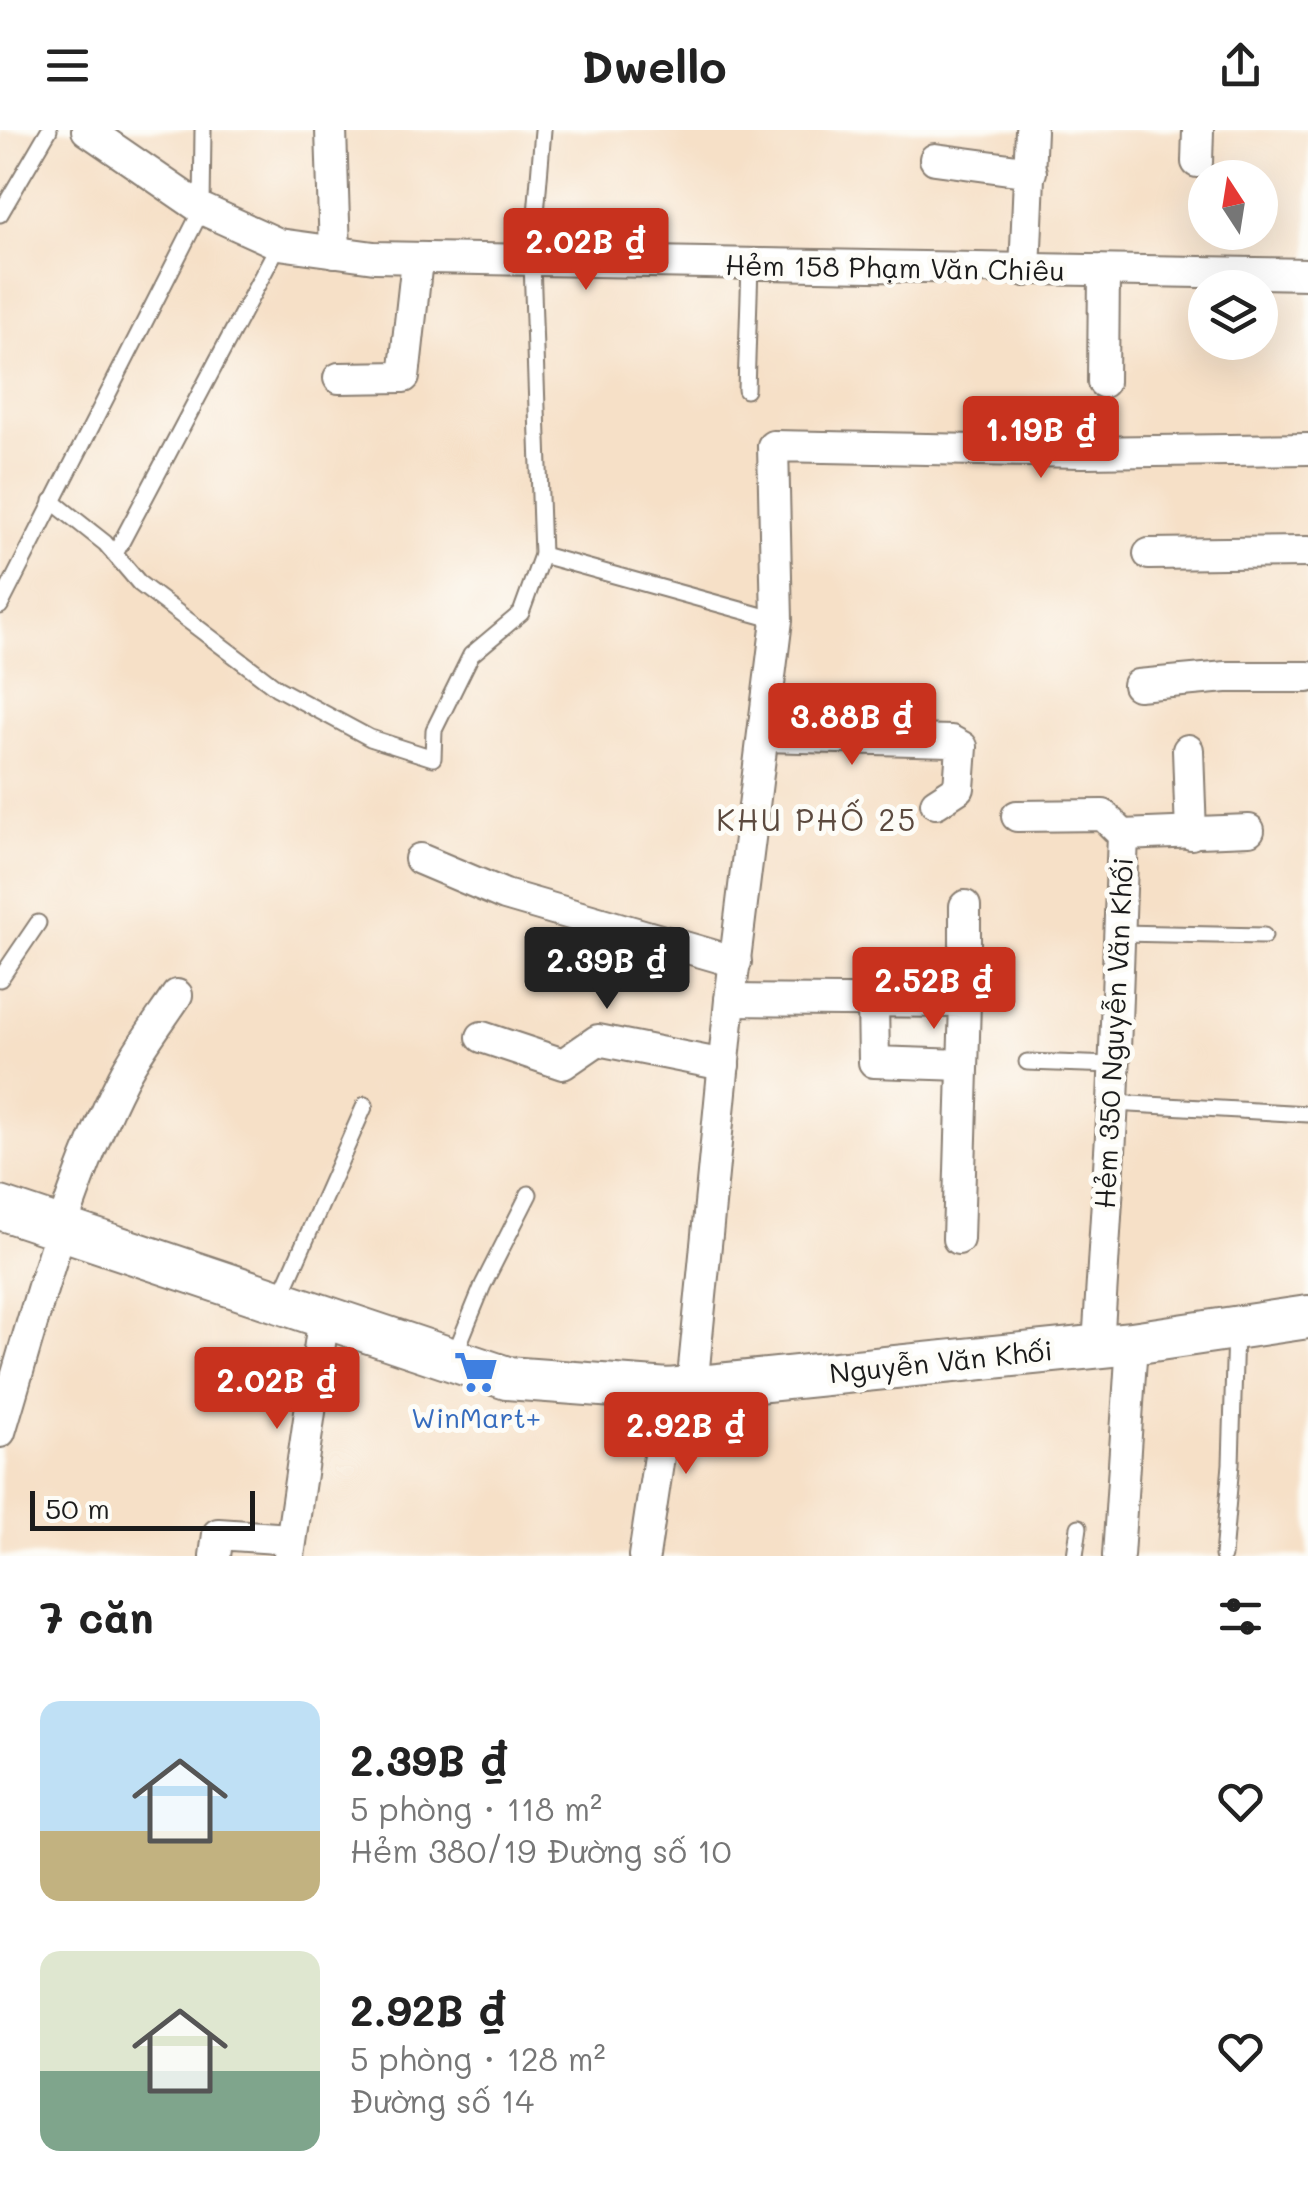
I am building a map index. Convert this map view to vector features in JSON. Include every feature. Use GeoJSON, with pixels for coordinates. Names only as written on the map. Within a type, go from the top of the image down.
{"type":"FeatureCollection","features":[{"type":"Feature","properties":{"kind":"street","name":"Hẻm 158 Phạm Văn Chiêu"},"geometry":{"type":"LineString","coordinates":[[87,130],[202,209],[279,244],[335,252],[417,260],[1308,274]]}},
{"type":"Feature","properties":{"kind":"street"},"geometry":{"type":"LineString","coordinates":[[331,130],[335,252]]}},
{"type":"Feature","properties":{"kind":"street"},"geometry":{"type":"LineString","coordinates":[[1025,271],[1031,130]]}},
{"type":"Feature","properties":{"kind":"street"},"geometry":{"type":"LineString","coordinates":[[1197,160],[1198,130]]}},
{"type":"Feature","properties":{"kind":"street"},"geometry":{"type":"LineString","coordinates":[[935,159],[1030,172]]}},
{"type":"Feature","properties":{"kind":"street"},"geometry":{"type":"LineString","coordinates":[[339,378],[404,378],[417,260]]}},
{"type":"Feature","properties":{"kind":"street"},"geometry":{"type":"LineString","coordinates":[[1103,382],[1104,271]]}},
{"type":"Feature","properties":{"kind":"street"},"geometry":{"type":"LineString","coordinates":[[644,1556],[681,1389],[764,736],[776,620],[773,446],[1064,452],[1308,448]]}},
{"type":"Feature","properties":{"kind":"street"},"geometry":{"type":"LineString","coordinates":[[1149,554],[1308,552]]}},
{"type":"Feature","properties":{"kind":"street"},"geometry":{"type":"LineString","coordinates":[[1138,686],[1226,677],[1308,677]]}},
{"type":"Feature","properties":{"kind":"street"},"geometry":{"type":"LineString","coordinates":[[764,736],[952,742],[962,747],[959,788],[936,803]]}},
{"type":"Feature","properties":{"kind":"street"},"geometry":{"type":"LineString","coordinates":[[1188,750],[1191,834]]}},
{"type":"Feature","properties":{"kind":"street","name":"Hẻm 350 Nguyễn Văn Khối"},"geometry":{"type":"LineString","coordinates":[[1017,816],[1103,816],[1123,834],[1113,1103],[1118,1556]]}},
{"type":"Feature","properties":{"kind":"street"},"geometry":{"type":"LineString","coordinates":[[1123,834],[1250,830]]}},
{"type":"Feature","properties":{"kind":"street"},"geometry":{"type":"LineString","coordinates":[[420,860],[505,895],[736,962]]}},
{"type":"Feature","properties":{"kind":"street"},"geometry":{"type":"LineString","coordinates":[[958,1238],[966,906]]}},
{"type":"Feature","properties":{"kind":"street"},"geometry":{"type":"LineString","coordinates":[[0,1432],[60,1231],[102,1120],[125,1073],[177,994]]}},
{"type":"Feature","properties":{"kind":"street"},"geometry":{"type":"LineString","coordinates":[[730,1000],[965,1002]]}},
{"type":"Feature","properties":{"kind":"street"},"geometry":{"type":"LineString","coordinates":[[873,1002],[874,1062],[963,1065]]}},
{"type":"Feature","properties":{"kind":"street"},"geometry":{"type":"LineString","coordinates":[[482,1037],[563,1064],[598,1040],[724,1065]]}},
{"type":"Feature","properties":{"kind":"street","name":"Nguyễn Văn Khối"},"geometry":{"type":"LineString","coordinates":[[0,1208],[507,1378],[681,1389],[1115,1344],[1308,1317]]}},
{"type":"Feature","properties":{"kind":"street"},"geometry":{"type":"LineString","coordinates":[[215,1556],[218,1534],[290,1547],[324,1316]]}},
{"type":"Feature","properties":{"kind":"lane"},"geometry":{"type":"LineString","coordinates":[[0,214],[48,130]]}},
{"type":"Feature","properties":{"kind":"lane"},"geometry":{"type":"LineString","coordinates":[[0,606],[202,209],[203,130]]}},
{"type":"Feature","properties":{"kind":"lane"},"geometry":{"type":"LineString","coordinates":[[52,501],[114,554],[140,584],[277,688],[370,738],[433,758],[434,730],[471,655],[521,613],[542,554],[532,262],[543,130]]}},
{"type":"Feature","properties":{"kind":"lane"},"geometry":{"type":"LineString","coordinates":[[114,554],[279,244]]}},
{"type":"Feature","properties":{"kind":"lane"},"geometry":{"type":"LineString","coordinates":[[746,390],[750,265]]}},
{"type":"Feature","properties":{"kind":"lane"},"geometry":{"type":"LineString","coordinates":[[542,554],[776,620]]}},
{"type":"Feature","properties":{"kind":"lane"},"geometry":{"type":"LineString","coordinates":[[0,979],[38,923]]}},
{"type":"Feature","properties":{"kind":"lane"},"geometry":{"type":"LineString","coordinates":[[1120,933],[1264,936]]}},
{"type":"Feature","properties":{"kind":"lane"},"geometry":{"type":"LineString","coordinates":[[1026,1062],[1114,1065]]}},
{"type":"Feature","properties":{"kind":"lane"},"geometry":{"type":"LineString","coordinates":[[1113,1103],[1308,1114]]}},
{"type":"Feature","properties":{"kind":"lane"},"geometry":{"type":"LineString","coordinates":[[278,1302],[365,1105]]}},
{"type":"Feature","properties":{"kind":"lane"},"geometry":{"type":"LineString","coordinates":[[452,1360],[483,1285],[529,1194]]}},
{"type":"Feature","properties":{"kind":"lane"},"geometry":{"type":"LineString","coordinates":[[1222,1556],[1231,1464],[1236,1327]]}},
{"type":"Feature","properties":{"kind":"lane"},"geometry":{"type":"LineString","coordinates":[[1075,1556],[1079,1526]]}},
{"type":"Feature","properties":{"kind":"place","name":"WinMart+"},"geometry":{"type":"Point","coordinates":[476,1372]}},
{"type":"Feature","properties":{"kind":"district","name":"KHU PHỐ 25"},"geometry":{"type":"Point","coordinates":[817,821]}}]}
